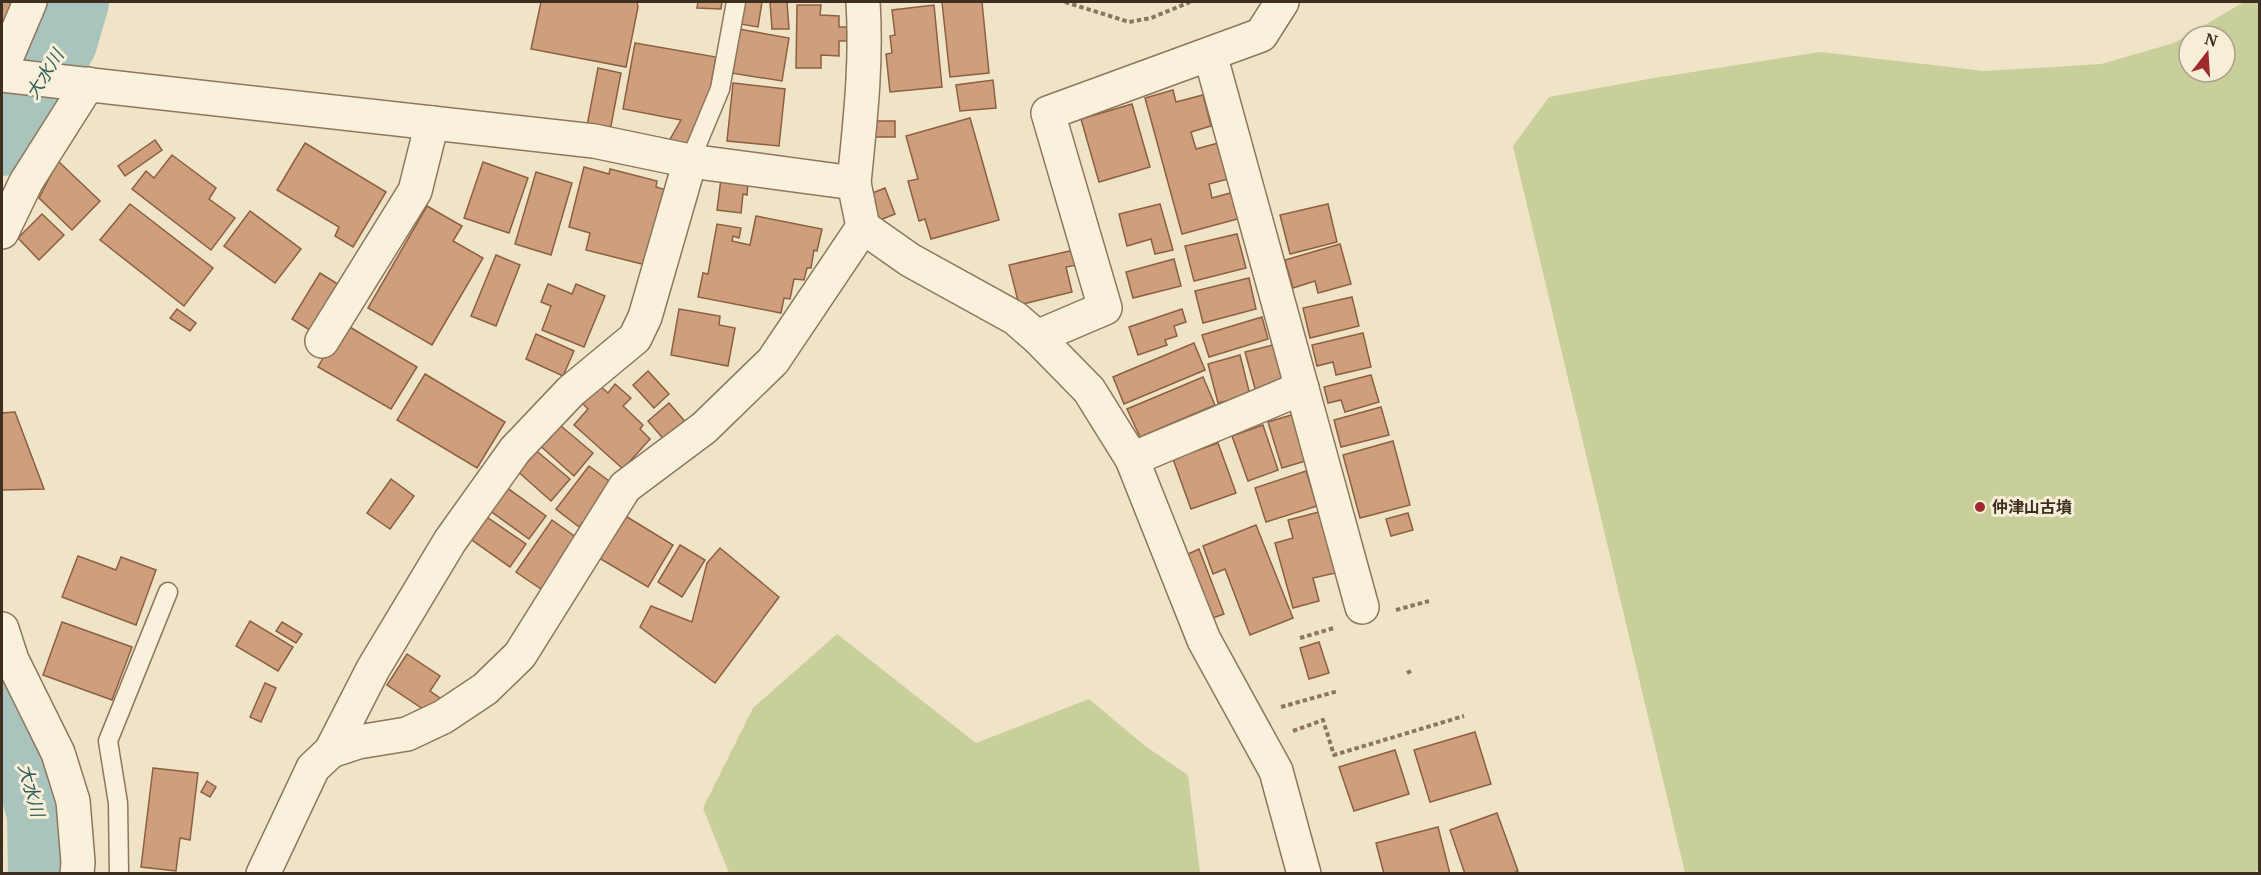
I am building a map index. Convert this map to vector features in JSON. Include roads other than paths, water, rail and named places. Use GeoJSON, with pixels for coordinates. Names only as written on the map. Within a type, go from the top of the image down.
{"type":"FeatureCollection","features":[{"type":"Feature","properties":{"kind":"street"},"geometry":{"type":"LineString","coordinates":[[30,2],[4,73],[594,141],[690,160],[854,183]]}},
{"type":"Feature","properties":{"kind":"street"},"geometry":{"type":"LineString","coordinates":[[863,2],[864,86],[854,183],[863,227],[910,260],[1014,318],[1037,337],[1089,390],[1132,459],[1204,640],[1276,771],[1304,873]]}},
{"type":"Feature","properties":{"kind":"street"},"geometry":{"type":"LineString","coordinates":[[1037,337],[1105,308],[1048,113],[1261,35],[1282,2]]}},
{"type":"Feature","properties":{"kind":"street"},"geometry":{"type":"LineString","coordinates":[[1210,54],[1362,607]]}},
{"type":"Feature","properties":{"kind":"street"},"geometry":{"type":"LineString","coordinates":[[2,232],[26,182],[81,83]]}},
{"type":"Feature","properties":{"kind":"street"},"geometry":{"type":"LineString","coordinates":[[322,341],[415,191],[432,123]]}},
{"type":"Feature","properties":{"kind":"street"},"geometry":{"type":"LineString","coordinates":[[263,873],[313,768],[331,751],[374,669],[450,540],[515,450],[571,391],[634,338],[645,317],[690,160]]}},
{"type":"Feature","properties":{"kind":"street"},"geometry":{"type":"LineString","coordinates":[[331,751],[358,742],[407,734],[443,717],[485,689],[520,655],[625,487],[704,428],[773,361],[863,227]]}},
{"type":"Feature","properties":{"kind":"street"},"geometry":{"type":"LineString","coordinates":[[1132,459],[1302,388]]}},
{"type":"Feature","properties":{"kind":"street"},"geometry":{"type":"LineString","coordinates":[[2,629],[12,660],[58,753],[73,801],[78,862],[76,873]]}},
{"type":"Feature","properties":{"kind":"lane"},"geometry":{"type":"LineString","coordinates":[[690,160],[720,88],[736,2]]}},
{"type":"Feature","properties":{"kind":"lane"},"geometry":{"type":"LineString","coordinates":[[118,873],[118,803],[108,741],[168,592]]}},
{"type":"Feature","properties":{"kind":"waterway","name":"大水川"},"geometry":{"type":"LineString","coordinates":[[2,142],[63,43],[75,2]]}},
{"type":"Feature","properties":{"kind":"waterway","name":"大水川"},"geometry":{"type":"LineString","coordinates":[[2,713],[22,752],[41,813],[42,874]]}},
{"type":"Feature","properties":{"kind":"place","name":"仲津山古墳"},"geometry":{"type":"Point","coordinates":[1980,507]}}]}
